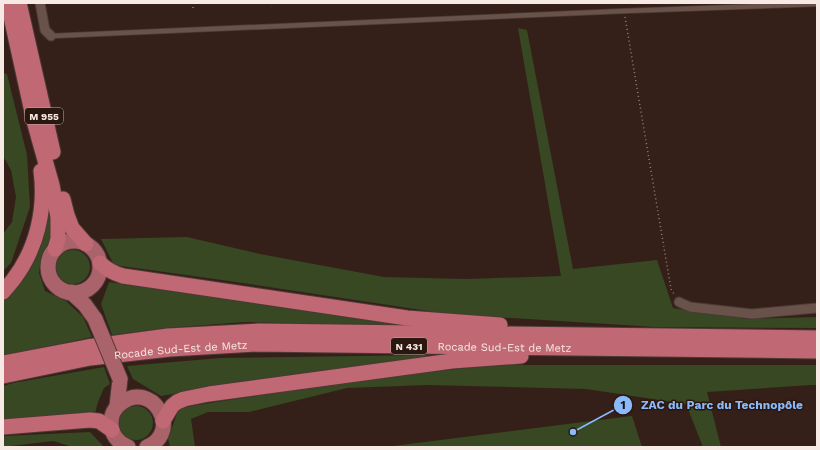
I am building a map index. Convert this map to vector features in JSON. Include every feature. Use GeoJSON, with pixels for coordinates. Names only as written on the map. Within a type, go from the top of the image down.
{"type":"FeatureCollection","features":[{"type":"Feature","properties":{"kind":"highway","name":"M 955"},"geometry":{"type":"LineString","coordinates":[[8,3],[34,121],[52,185],[58,217],[58,239],[55,249]]}},
{"type":"Feature","properties":{"kind":"highway","name":"M 955"},"geometry":{"type":"LineString","coordinates":[[19,3],[67,215],[72,228],[86,244]]}},
{"type":"Feature","properties":{"kind":"highway","name":"M 955"},"geometry":{"type":"LineString","coordinates":[[3,292],[13,280],[26,259],[37,232],[41,214],[43,197],[42,183],[34,121]]}},
{"type":"Feature","properties":{"kind":"highway"},"geometry":{"type":"LineString","coordinates":[[100,263],[113,274],[123,276],[407,318],[630,343]]}},
{"type":"Feature","properties":{"kind":"highway","name":"Rocade Sud-Est de Metz"},"geometry":{"type":"LineString","coordinates":[[3,363],[87,347],[168,336],[258,331],[630,343],[817,351]]}},
{"type":"Feature","properties":{"kind":"highway","name":"Rocade Sud-Est de Metz"},"geometry":{"type":"LineString","coordinates":[[3,376],[90,358],[170,349],[256,344],[630,343],[817,338]]}},
{"type":"Feature","properties":{"kind":"highway"},"geometry":{"type":"LineString","coordinates":[[163,421],[172,406],[177,402],[184,399],[209,394],[452,361],[630,343]]}},
{"type":"Feature","properties":{"kind":"highway"},"geometry":{"type":"LineString","coordinates":[[3,427],[90,420],[99,421],[112,430]]}},
{"type":"Feature","properties":{"kind":"main road"},"geometry":{"type":"LineString","coordinates":[[78,241],[86,244],[95,252],[100,263],[96,281],[83,291],[64,291],[54,284],[51,278],[48,266],[49,260],[55,249],[62,244],[78,241]]}},
{"type":"Feature","properties":{"kind":"main road"},"geometry":{"type":"LineString","coordinates":[[93,284],[95,319]]}},
{"type":"Feature","properties":{"kind":"main road"},"geometry":{"type":"LineString","coordinates":[[71,292],[95,319],[120,380],[133,391],[150,400],[157,406],[161,413],[163,428],[161,435],[153,445]]}},
{"type":"Feature","properties":{"kind":"main road"},"geometry":{"type":"LineString","coordinates":[[120,380],[117,406],[111,422],[112,430],[115,436],[119,441],[128,447]]}},
{"type":"Feature","properties":{"kind":"main road"},"geometry":{"type":"LineString","coordinates":[[117,406],[124,400],[133,397],[142,397]]}},
{"type":"Feature","properties":{"kind":"street"},"geometry":{"type":"LineString","coordinates":[[40,3],[45,30],[51,36]]}},
{"type":"Feature","properties":{"kind":"street"},"geometry":{"type":"LineString","coordinates":[[679,302],[690,307],[752,314],[817,308]]}},
{"type":"Feature","properties":{"kind":"lane"},"geometry":{"type":"LineString","coordinates":[[51,36],[817,4]]}},
{"type":"Feature","properties":{"kind":"path"},"geometry":{"type":"LineString","coordinates":[[193,3],[193,9]]}},
{"type":"Feature","properties":{"kind":"path"},"geometry":{"type":"LineString","coordinates":[[271,3],[272,7]]}},
{"type":"Feature","properties":{"kind":"path"},"geometry":{"type":"LineString","coordinates":[[624,11],[672,289],[679,302]]}},
{"type":"Feature","properties":{"kind":"green space"},"geometry":{"type":"Polygon","coordinates":[[[518,28],[527,30],[573,269],[657,260],[673,308],[746,319],[817,317],[817,328],[655,327],[448,314],[114,265],[101,239],[187,237],[260,254],[384,277],[466,279],[561,276],[518,28]]]}},
{"type":"Feature","properties":{"kind":"green space"},"geometry":{"type":"Polygon","coordinates":[[[3,73],[7,74],[27,155],[30,207],[11,263],[3,271],[3,234],[12,222],[16,197],[11,170],[3,156],[3,73]]]}},
{"type":"Feature","properties":{"kind":"green space"},"geometry":{"type":"Polygon","coordinates":[[[46,199],[51,209],[52,238],[41,258],[39,273],[45,291],[66,301],[83,317],[92,337],[3,356],[3,300],[7,296],[46,199]]]}},
{"type":"Feature","properties":{"kind":"green space"},"geometry":{"type":"Polygon","coordinates":[[[73,250],[79,251],[85,255],[89,261],[89,273],[85,279],[79,283],[73,284],[67,283],[61,279],[57,273],[56,267],[57,261],[61,255],[67,251],[73,250]]]}},
{"type":"Feature","properties":{"kind":"green space"},"geometry":{"type":"Polygon","coordinates":[[[109,282],[345,317],[405,323],[405,326],[244,322],[166,328],[112,335],[101,304],[109,282]]]}},
{"type":"Feature","properties":{"kind":"green space"},"geometry":{"type":"Polygon","coordinates":[[[427,355],[427,359],[288,375],[161,396],[133,379],[127,366],[220,358],[427,355]]]}},
{"type":"Feature","properties":{"kind":"green space"},"geometry":{"type":"Polygon","coordinates":[[[496,365],[817,365],[817,385],[707,392],[721,447],[703,447],[686,404],[586,389],[427,385],[347,388],[249,412],[208,412],[191,419],[195,447],[170,447],[168,439],[179,408],[383,377],[496,365]]]}},
{"type":"Feature","properties":{"kind":"green space"},"geometry":{"type":"Polygon","coordinates":[[[104,367],[110,384],[104,388],[95,413],[3,422],[3,386],[104,367]]]}},
{"type":"Feature","properties":{"kind":"green space"},"geometry":{"type":"Polygon","coordinates":[[[136,406],[148,411],[153,423],[148,435],[136,440],[124,435],[119,423],[124,411],[136,406]]]}},
{"type":"Feature","properties":{"kind":"green space"},"geometry":{"type":"Polygon","coordinates":[[[631,416],[642,447],[385,447],[631,416]]]}},
{"type":"Feature","properties":{"kind":"green space"},"geometry":{"type":"Polygon","coordinates":[[[90,432],[104,447],[73,447],[53,441],[3,447],[3,436],[90,432]]]}},
{"type":"Feature","properties":{"kind":"place","name":"ZAC du Parc du Technopôle"},"geometry":{"type":"Point","coordinates":[573,432]}}]}
